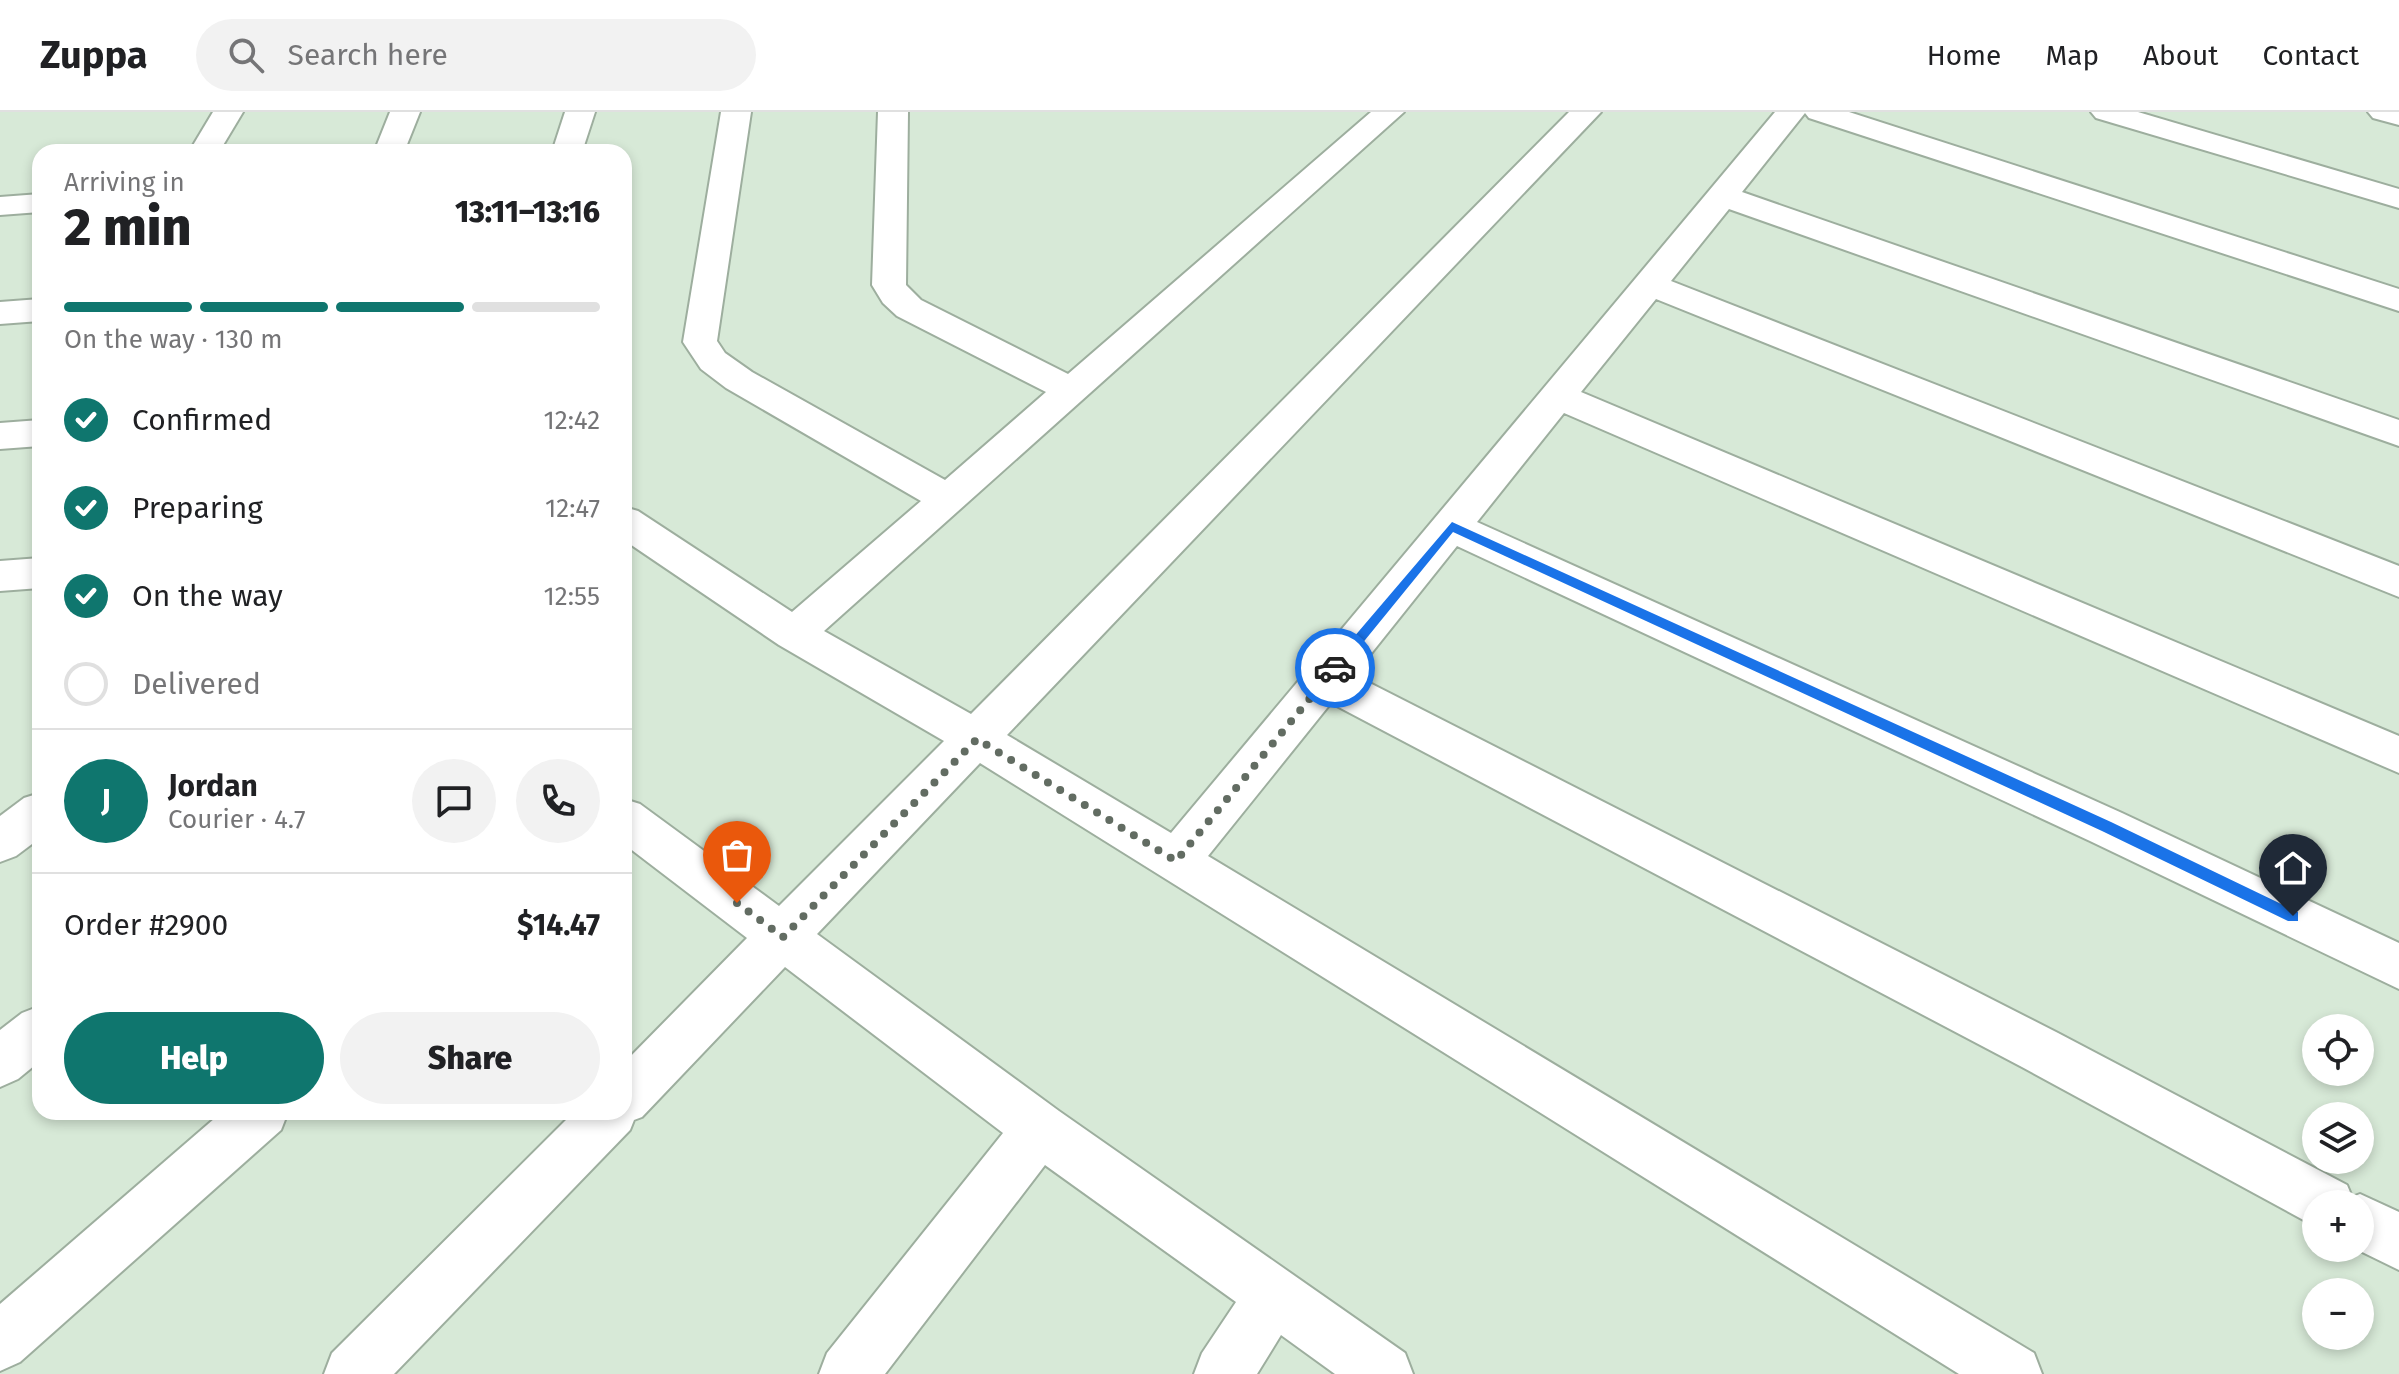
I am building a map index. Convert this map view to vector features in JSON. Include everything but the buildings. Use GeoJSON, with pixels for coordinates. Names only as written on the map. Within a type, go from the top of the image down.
{"type":"FeatureCollection","features":[{"type":"Feature","properties":{"kind":"street"},"geometry":{"type":"LineString","coordinates":[[209,144],[228,112]]}},
{"type":"Feature","properties":{"kind":"street"},"geometry":{"type":"LineString","coordinates":[[392,144],[405,112]]}},
{"type":"Feature","properties":{"kind":"street"},"geometry":{"type":"LineString","coordinates":[[570,144],[580,112]]}},
{"type":"Feature","properties":{"kind":"street"},"geometry":{"type":"LineString","coordinates":[[736,112],[700,342],[713,361],[739,380],[948,499]]}},
{"type":"Feature","properties":{"kind":"street"},"geometry":{"type":"LineString","coordinates":[[893,112],[889,285],[895,296],[909,308],[1071,390]]}},
{"type":"Feature","properties":{"kind":"street"},"geometry":{"type":"LineString","coordinates":[[794,634],[1389,112]]}},
{"type":"Feature","properties":{"kind":"street"},"geometry":{"type":"LineString","coordinates":[[632,1091],[1586,112]]}},
{"type":"Feature","properties":{"kind":"street"},"geometry":{"type":"LineString","coordinates":[[1176,861],[1791,112]]}},
{"type":"Feature","properties":{"kind":"street"},"geometry":{"type":"LineString","coordinates":[[1819,112],[2399,300]]}},
{"type":"Feature","properties":{"kind":"street"},"geometry":{"type":"LineString","coordinates":[[2106,112],[2399,199]]}},
{"type":"Feature","properties":{"kind":"street"},"geometry":{"type":"LineString","coordinates":[[2383,112],[2399,116]]}},
{"type":"Feature","properties":{"kind":"street"},"geometry":{"type":"LineString","coordinates":[[1722,196],[2399,433]]}},
{"type":"Feature","properties":{"kind":"street"},"geometry":{"type":"LineString","coordinates":[[0,206],[32,204]]}},
{"type":"Feature","properties":{"kind":"street"},"geometry":{"type":"LineString","coordinates":[[1650,285],[2399,582]]}},
{"type":"Feature","properties":{"kind":"street"},"geometry":{"type":"LineString","coordinates":[[0,313],[32,311]]}},
{"type":"Feature","properties":{"kind":"street"},"geometry":{"type":"LineString","coordinates":[[1558,396],[2399,755]]}},
{"type":"Feature","properties":{"kind":"street"},"geometry":{"type":"LineString","coordinates":[[0,436],[32,434]]}},
{"type":"Feature","properties":{"kind":"street"},"geometry":{"type":"LineString","coordinates":[[632,526],[794,634],[977,739],[2013,1374]]}},
{"type":"Feature","properties":{"kind":"street"},"geometry":{"type":"LineString","coordinates":[[1452,527],[2106,827],[2399,967]]}},
{"type":"Feature","properties":{"kind":"street"},"geometry":{"type":"LineString","coordinates":[[0,576],[32,574]]}},
{"type":"Feature","properties":{"kind":"street"},"geometry":{"type":"LineString","coordinates":[[1325,680],[2040,1050],[2302,1190]]}},
{"type":"Feature","properties":{"kind":"street"},"geometry":{"type":"LineString","coordinates":[[0,842],[32,818]]}},
{"type":"Feature","properties":{"kind":"street"},"geometry":{"type":"LineString","coordinates":[[632,824],[1040,1129],[1384,1374]]}},
{"type":"Feature","properties":{"kind":"street"},"geometry":{"type":"LineString","coordinates":[[0,1062],[32,1036]]}},
{"type":"Feature","properties":{"kind":"street"},"geometry":{"type":"LineString","coordinates":[[0,1342],[253,1120]]}},
{"type":"Feature","properties":{"kind":"street"},"geometry":{"type":"LineString","coordinates":[[353,1374],[603,1120]]}},
{"type":"Feature","properties":{"kind":"street"},"geometry":{"type":"LineString","coordinates":[[848,1374],[1040,1129]]}},
{"type":"Feature","properties":{"kind":"street"},"geometry":{"type":"LineString","coordinates":[[2374,1229],[2399,1242]]}},
{"type":"Feature","properties":{"kind":"street"},"geometry":{"type":"LineString","coordinates":[[1223,1374],[1274,1294]]}},
{"type":"Feature","properties":{"kind":"way so far"},"geometry":{"type":"LineString","coordinates":[[737,903],[783,937],[977,739],[1176,861],[1335,668]]}},
{"type":"Feature","properties":{"kind":"route"},"geometry":{"type":"LineString","coordinates":[[1335,668],[1452,527],[2293,916]]}}]}
